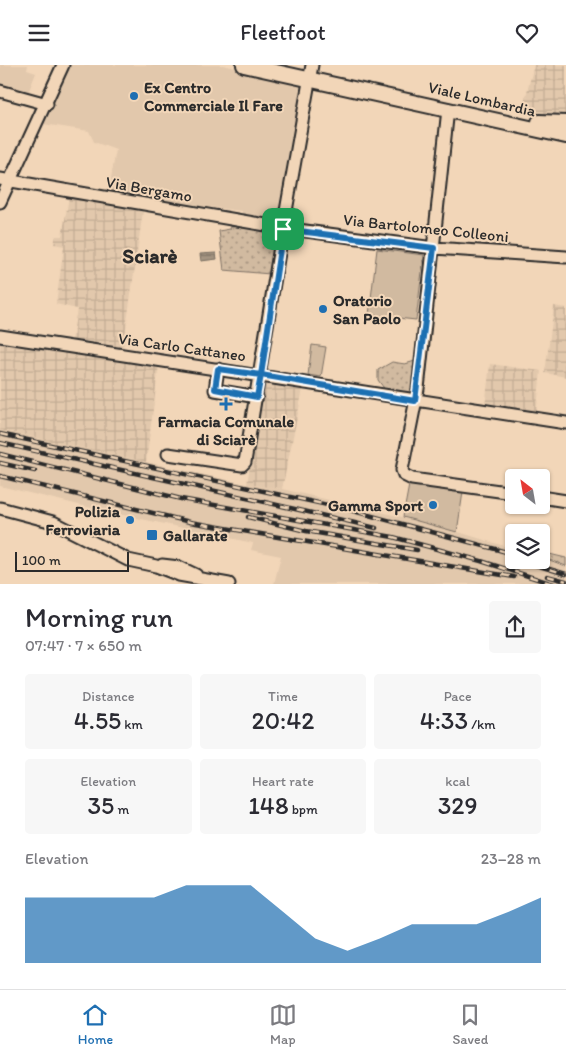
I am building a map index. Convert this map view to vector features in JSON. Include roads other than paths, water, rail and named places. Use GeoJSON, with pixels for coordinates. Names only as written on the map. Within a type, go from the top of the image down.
{"type":"FeatureCollection","features":[{"type":"Feature","properties":{"kind":"main road","name":"Viale Lombardia"},"geometry":{"type":"LineString","coordinates":[[244,65],[311,72],[448,109],[566,136]]}},
{"type":"Feature","properties":{"kind":"main road","name":"Viale Lombardia"},"geometry":{"type":"LineString","coordinates":[[280,65],[541,123],[566,123]]}},
{"type":"Feature","properties":{"kind":"street"},"geometry":{"type":"LineString","coordinates":[[0,202],[5,180],[46,104],[63,65]]}},
{"type":"Feature","properties":{"kind":"street"},"geometry":{"type":"LineString","coordinates":[[168,454],[242,465],[246,462],[283,229],[311,72]]}},
{"type":"Feature","properties":{"kind":"street"},"geometry":{"type":"LineString","coordinates":[[0,91],[46,104]]}},
{"type":"Feature","properties":{"kind":"street"},"geometry":{"type":"LineString","coordinates":[[448,109],[434,248],[415,401],[402,470],[404,475],[412,479],[505,492]]}},
{"type":"Feature","properties":{"kind":"street","name":"Via Bergamo"},"geometry":{"type":"LineString","coordinates":[[5,180],[283,229]]}},
{"type":"Feature","properties":{"kind":"street","name":"Via Bartolomeo Colleoni"},"geometry":{"type":"LineString","coordinates":[[283,229],[434,248],[566,257]]}},
{"type":"Feature","properties":{"kind":"street","name":"Via Carlo Cattaneo"},"geometry":{"type":"LineString","coordinates":[[0,336],[566,423]]}},
{"type":"Feature","properties":{"kind":"street"},"geometry":{"type":"LineString","coordinates":[[218,369],[215,389],[257,397]]}},
{"type":"Feature","properties":{"kind":"street"},"geometry":{"type":"LineString","coordinates":[[550,498],[566,501]]}},
{"type":"Feature","properties":{"kind":"street"},"geometry":{"type":"LineString","coordinates":[[0,508],[53,522],[128,560],[156,566],[164,564],[179,567],[200,577],[226,583]]}},
{"type":"Feature","properties":{"kind":"street"},"geometry":{"type":"LineString","coordinates":[[156,566],[168,578],[200,577]]}},
{"type":"Feature","properties":{"kind":"railway"},"geometry":{"type":"LineString","coordinates":[[0,434],[346,509],[505,552]]}},
{"type":"Feature","properties":{"kind":"railway"},"geometry":{"type":"LineString","coordinates":[[0,443],[376,528]]}},
{"type":"Feature","properties":{"kind":"railway"},"geometry":{"type":"LineString","coordinates":[[0,454],[181,499],[393,537],[481,561],[553,584]]}},
{"type":"Feature","properties":{"kind":"railway"},"geometry":{"type":"LineString","coordinates":[[0,463],[35,471]]}},
{"type":"Feature","properties":{"kind":"railway"},"geometry":{"type":"LineString","coordinates":[[0,476],[190,522],[514,577]]}},
{"type":"Feature","properties":{"kind":"railway"},"geometry":{"type":"LineString","coordinates":[[248,517],[306,531],[417,550]]}},
{"type":"Feature","properties":{"kind":"railway"},"geometry":{"type":"LineString","coordinates":[[549,569],[566,574]]}},
{"type":"Feature","properties":{"kind":"railway"},"geometry":{"type":"LineString","coordinates":[[547,576],[566,581]]}},
{"type":"Feature","properties":{"kind":"place","name":"Ex Centro Commerciale Il Fare"},"geometry":{"type":"Point","coordinates":[134,96]}},
{"type":"Feature","properties":{"kind":"place","name":"Oratorio San Paolo"},"geometry":{"type":"Point","coordinates":[323,309]}},
{"type":"Feature","properties":{"kind":"place","name":"Farmacia Comunale di Sciarè"},"geometry":{"type":"Point","coordinates":[226,404]}},
{"type":"Feature","properties":{"kind":"place","name":"Gamma Sport"},"geometry":{"type":"Point","coordinates":[433,505]}},
{"type":"Feature","properties":{"kind":"place","name":"Polizia Ferroviaria"},"geometry":{"type":"Point","coordinates":[130,520]}},
{"type":"Feature","properties":{"kind":"place","name":"Gallarate"},"geometry":{"type":"Point","coordinates":[152,535]}},
{"type":"Feature","properties":{"kind":"district","name":"Sciarè"},"geometry":{"type":"Point","coordinates":[150,255]}}]}
